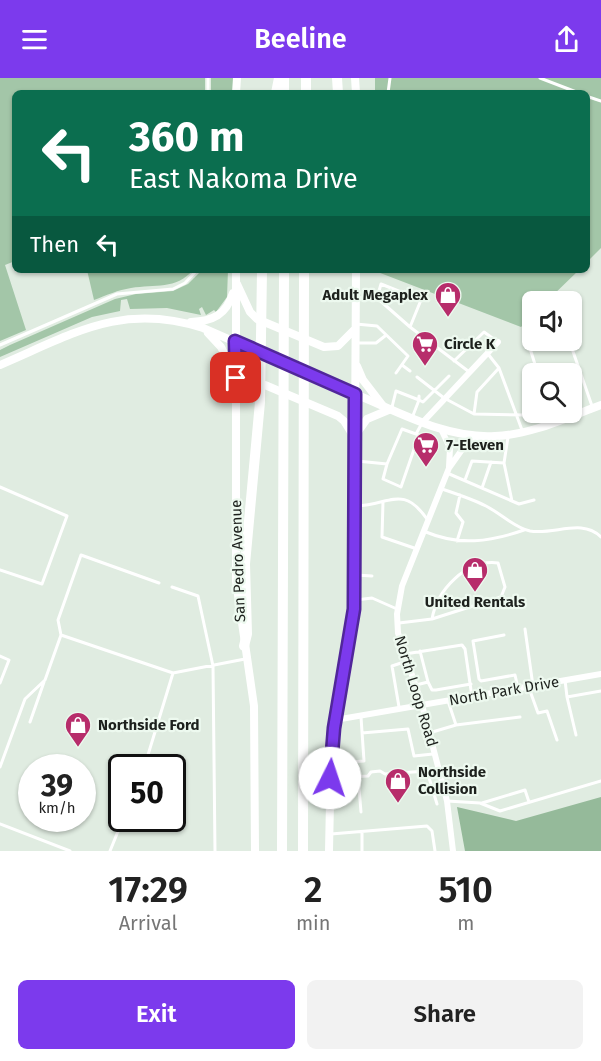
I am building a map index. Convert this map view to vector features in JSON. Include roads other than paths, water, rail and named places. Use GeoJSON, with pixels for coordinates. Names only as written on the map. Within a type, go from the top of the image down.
{"type":"FeatureCollection","features":[{"type":"Feature","properties":{"kind":"highway"},"geometry":{"type":"LineString","coordinates":[[244,646],[247,634],[245,564],[260,402],[262,273]]}},
{"type":"Feature","properties":{"kind":"highway"},"geometry":{"type":"LineString","coordinates":[[282,851],[284,273]]}},
{"type":"Feature","properties":{"kind":"highway"},"geometry":{"type":"LineString","coordinates":[[303,851],[304,273]]}},
{"type":"Feature","properties":{"kind":"main road","name":"San Pedro Avenue"},"geometry":{"type":"LineString","coordinates":[[236,273],[236,581],[255,731],[255,851]]}},
{"type":"Feature","properties":{"kind":"main road"},"geometry":{"type":"LineString","coordinates":[[329,851],[330,764],[335,720],[351,636],[354,600],[356,273]]}},
{"type":"Feature","properties":{"kind":"main road"},"geometry":{"type":"LineString","coordinates":[[236,281],[254,317],[321,346],[338,346],[355,326]]}},
{"type":"Feature","properties":{"kind":"main road"},"geometry":{"type":"LineString","coordinates":[[184,322],[204,321],[220,315],[229,303],[236,281]]}},
{"type":"Feature","properties":{"kind":"main road"},"geometry":{"type":"LineString","coordinates":[[0,365],[101,323],[148,317],[184,322],[203,328],[355,394]]}},
{"type":"Feature","properties":{"kind":"main road"},"geometry":{"type":"LineString","coordinates":[[203,328],[226,354],[236,378]]}},
{"type":"Feature","properties":{"kind":"main road"},"geometry":{"type":"LineString","coordinates":[[355,358],[363,380],[387,407],[367,419],[361,425],[355,439]]}},
{"type":"Feature","properties":{"kind":"main road"},"geometry":{"type":"LineString","coordinates":[[236,399],[243,387],[253,383],[265,385],[338,416],[344,421],[355,439]]}},
{"type":"Feature","properties":{"kind":"street"},"geometry":{"type":"LineString","coordinates":[[423,422],[468,371],[498,342]]}},
{"type":"Feature","properties":{"kind":"street"},"geometry":{"type":"LineString","coordinates":[[355,394],[441,429],[481,436],[508,435],[549,423]]}},
{"type":"Feature","properties":{"kind":"street"},"geometry":{"type":"LineString","coordinates":[[582,412],[597,407]]}},
{"type":"Feature","properties":{"kind":"street","name":"North Loop Road"},"geometry":{"type":"LineString","coordinates":[[441,429],[450,448],[448,470]]}},
{"type":"Feature","properties":{"kind":"street","name":"North Loop Road"},"geometry":{"type":"LineString","coordinates":[[453,851],[447,801],[422,705],[397,623],[397,609],[402,586],[448,470],[466,444],[481,436]]}},
{"type":"Feature","properties":{"kind":"street","name":"North Park Drive"},"geometry":{"type":"LineString","coordinates":[[335,720],[601,674]]}},
{"type":"Feature","properties":{"kind":"lane"},"geometry":{"type":"LineString","coordinates":[[540,78],[571,90]]}},
{"type":"Feature","properties":{"kind":"lane"},"geometry":{"type":"LineString","coordinates":[[0,345],[117,294],[172,289],[185,283],[194,273]]}},
{"type":"Feature","properties":{"kind":"lane"},"geometry":{"type":"LineString","coordinates":[[377,298],[381,284],[421,300],[410,327]]}},
{"type":"Feature","properties":{"kind":"lane"},"geometry":{"type":"LineString","coordinates":[[356,298],[377,298],[410,327],[468,371]]}},
{"type":"Feature","properties":{"kind":"lane"},"geometry":{"type":"LineString","coordinates":[[355,326],[377,326],[408,356],[396,373]]}},
{"type":"Feature","properties":{"kind":"lane"},"geometry":{"type":"LineString","coordinates":[[454,361],[484,332],[498,342]]}},
{"type":"Feature","properties":{"kind":"lane"},"geometry":{"type":"LineString","coordinates":[[355,343],[376,343],[385,336]]}},
{"type":"Feature","properties":{"kind":"lane"},"geometry":{"type":"LineString","coordinates":[[574,351],[597,407]]}},
{"type":"Feature","properties":{"kind":"lane"},"geometry":{"type":"LineString","coordinates":[[487,353],[499,368],[523,432]]}},
{"type":"Feature","properties":{"kind":"lane"},"geometry":{"type":"LineString","coordinates":[[402,365],[410,371]]}},
{"type":"Feature","properties":{"kind":"lane"},"geometry":{"type":"LineString","coordinates":[[474,414],[477,392],[499,368]]}},
{"type":"Feature","properties":{"kind":"lane"},"geometry":{"type":"LineString","coordinates":[[387,407],[396,389],[419,398],[423,402],[449,376]]}},
{"type":"Feature","properties":{"kind":"lane"},"geometry":{"type":"LineString","coordinates":[[418,382],[417,377],[444,398],[474,414],[522,414]]}},
{"type":"Feature","properties":{"kind":"lane"},"geometry":{"type":"LineString","coordinates":[[412,418],[419,398]]}},
{"type":"Feature","properties":{"kind":"lane"},"geometry":{"type":"LineString","coordinates":[[416,434],[423,422]]}},
{"type":"Feature","properties":{"kind":"lane"},"geometry":{"type":"LineString","coordinates":[[402,429],[419,435],[409,457],[409,465],[401,478],[401,487],[383,479],[396,443],[402,429]]}},
{"type":"Feature","properties":{"kind":"lane"},"geometry":{"type":"LineString","coordinates":[[508,435],[504,463],[512,501]]}},
{"type":"Feature","properties":{"kind":"lane"},"geometry":{"type":"LineString","coordinates":[[396,443],[402,445]]}},
{"type":"Feature","properties":{"kind":"lane"},"geometry":{"type":"LineString","coordinates":[[393,450],[399,453]]}},
{"type":"Feature","properties":{"kind":"lane"},"geometry":{"type":"LineString","coordinates":[[390,458],[396,460]]}},
{"type":"Feature","properties":{"kind":"lane"},"geometry":{"type":"LineString","coordinates":[[355,461],[387,464],[394,468]]}},
{"type":"Feature","properties":{"kind":"lane"},"geometry":{"type":"LineString","coordinates":[[465,480],[472,461],[504,463]]}},
{"type":"Feature","properties":{"kind":"lane"},"geometry":{"type":"LineString","coordinates":[[482,488],[491,462]]}},
{"type":"Feature","properties":{"kind":"lane"},"geometry":{"type":"LineString","coordinates":[[404,463],[409,465]]}},
{"type":"Feature","properties":{"kind":"lane"},"geometry":{"type":"LineString","coordinates":[[448,470],[519,504],[534,500]]}},
{"type":"Feature","properties":{"kind":"lane"},"geometry":{"type":"LineString","coordinates":[[385,473],[391,475]]}},
{"type":"Feature","properties":{"kind":"lane"},"geometry":{"type":"LineString","coordinates":[[0,488],[67,516],[42,584],[0,570]]}},
{"type":"Feature","properties":{"kind":"lane"},"geometry":{"type":"LineString","coordinates":[[441,488],[486,506],[525,530]]}},
{"type":"Feature","properties":{"kind":"lane"},"geometry":{"type":"LineString","coordinates":[[457,542],[463,522],[456,513],[460,495]]}},
{"type":"Feature","properties":{"kind":"lane"},"geometry":{"type":"LineString","coordinates":[[355,506],[406,498],[417,505],[428,521]]}},
{"type":"Feature","properties":{"kind":"lane"},"geometry":{"type":"LineString","coordinates":[[383,502],[382,537],[417,549]]}},
{"type":"Feature","properties":{"kind":"lane"},"geometry":{"type":"LineString","coordinates":[[424,531],[457,542],[506,536],[525,530],[549,532],[585,526],[592,528],[601,537]]}},
{"type":"Feature","properties":{"kind":"lane"},"geometry":{"type":"LineString","coordinates":[[30,722],[61,635],[58,620],[81,555],[159,582]]}},
{"type":"Feature","properties":{"kind":"lane"},"geometry":{"type":"LineString","coordinates":[[397,623],[432,619],[501,597],[505,587],[498,563],[489,562],[469,567],[454,579],[434,605],[432,619]]}},
{"type":"Feature","properties":{"kind":"lane"},"geometry":{"type":"LineString","coordinates":[[355,575],[372,576]]}},
{"type":"Feature","properties":{"kind":"lane"},"geometry":{"type":"LineString","coordinates":[[172,587],[198,596],[213,666],[215,851]]}},
{"type":"Feature","properties":{"kind":"lane"},"geometry":{"type":"LineString","coordinates":[[354,600],[372,598],[397,609]]}},
{"type":"Feature","properties":{"kind":"lane"},"geometry":{"type":"LineString","coordinates":[[525,629],[531,686],[538,713],[547,711],[557,740]]}},
{"type":"Feature","properties":{"kind":"lane"},"geometry":{"type":"LineString","coordinates":[[61,635],[173,673],[246,658]]}},
{"type":"Feature","properties":{"kind":"lane"},"geometry":{"type":"LineString","coordinates":[[484,694],[479,679],[473,640],[504,636]]}},
{"type":"Feature","properties":{"kind":"lane"},"geometry":{"type":"LineString","coordinates":[[400,709],[392,666],[420,651],[462,645],[465,649],[472,697]]}},
{"type":"Feature","properties":{"kind":"lane"},"geometry":{"type":"LineString","coordinates":[[420,651],[432,690],[471,684]]}},
{"type":"Feature","properties":{"kind":"lane"},"geometry":{"type":"LineString","coordinates":[[0,656],[9,660],[0,683]]}},
{"type":"Feature","properties":{"kind":"lane"},"geometry":{"type":"LineString","coordinates":[[148,754],[173,673]]}},
{"type":"Feature","properties":{"kind":"lane"},"geometry":{"type":"LineString","coordinates":[[481,681],[516,675],[518,688]]}},
{"type":"Feature","properties":{"kind":"lane"},"geometry":{"type":"LineString","coordinates":[[0,767],[25,699],[45,680]]}},
{"type":"Feature","properties":{"kind":"lane"},"geometry":{"type":"LineString","coordinates":[[565,680],[576,735]]}},
{"type":"Feature","properties":{"kind":"lane"},"geometry":{"type":"LineString","coordinates":[[416,685],[428,682]]}},
{"type":"Feature","properties":{"kind":"lane"},"geometry":{"type":"LineString","coordinates":[[567,697],[601,691]]}},
{"type":"Feature","properties":{"kind":"lane"},"geometry":{"type":"LineString","coordinates":[[448,701],[456,725]]}},
{"type":"Feature","properties":{"kind":"lane"},"geometry":{"type":"LineString","coordinates":[[330,764],[364,760],[361,716]]}},
{"type":"Feature","properties":{"kind":"lane"},"geometry":{"type":"LineString","coordinates":[[429,733],[456,725],[520,717]]}},
{"type":"Feature","properties":{"kind":"lane"},"geometry":{"type":"LineString","coordinates":[[362,733],[408,729],[414,756],[435,754]]}},
{"type":"Feature","properties":{"kind":"lane"},"geometry":{"type":"LineString","coordinates":[[330,778],[370,777],[371,772],[380,771],[385,774],[439,770]]}},
{"type":"Feature","properties":{"kind":"lane"},"geometry":{"type":"LineString","coordinates":[[427,771],[436,804]]}},
{"type":"Feature","properties":{"kind":"lane"},"geometry":{"type":"LineString","coordinates":[[380,778],[385,774]]}},
{"type":"Feature","properties":{"kind":"lane"},"geometry":{"type":"LineString","coordinates":[[358,776],[361,812]]}},
{"type":"Feature","properties":{"kind":"lane"},"geometry":{"type":"LineString","coordinates":[[447,801],[480,803],[500,811],[601,781]]}},
{"type":"Feature","properties":{"kind":"lane"},"geometry":{"type":"LineString","coordinates":[[480,803],[525,790],[529,802]]}},
{"type":"Feature","properties":{"kind":"lane"},"geometry":{"type":"LineString","coordinates":[[0,824],[70,851]]}},
{"type":"Feature","properties":{"kind":"lane"},"geometry":{"type":"LineString","coordinates":[[329,834],[427,826],[432,831],[435,851]]}},
{"type":"Feature","properties":{"kind":"lane"},"geometry":{"type":"LineString","coordinates":[[110,851],[118,832]]}},
{"type":"Feature","properties":{"kind":"lane"},"geometry":{"type":"LineString","coordinates":[[362,833],[362,851]]}},
{"type":"Feature","properties":{"kind":"place","name":"Adult Megaplex"},"geometry":{"type":"Point","coordinates":[448,318]}},
{"type":"Feature","properties":{"kind":"place","name":"Circle K"},"geometry":{"type":"Point","coordinates":[425,367]}},
{"type":"Feature","properties":{"kind":"place","name":"7-Eleven"},"geometry":{"type":"Point","coordinates":[426,468]}},
{"type":"Feature","properties":{"kind":"place","name":"United Rentals"},"geometry":{"type":"Point","coordinates":[475,593]}},
{"type":"Feature","properties":{"kind":"place","name":"Northside Ford"},"geometry":{"type":"Point","coordinates":[78,748]}},
{"type":"Feature","properties":{"kind":"place","name":"Northside Collision"},"geometry":{"type":"Point","coordinates":[398,804]}}]}
